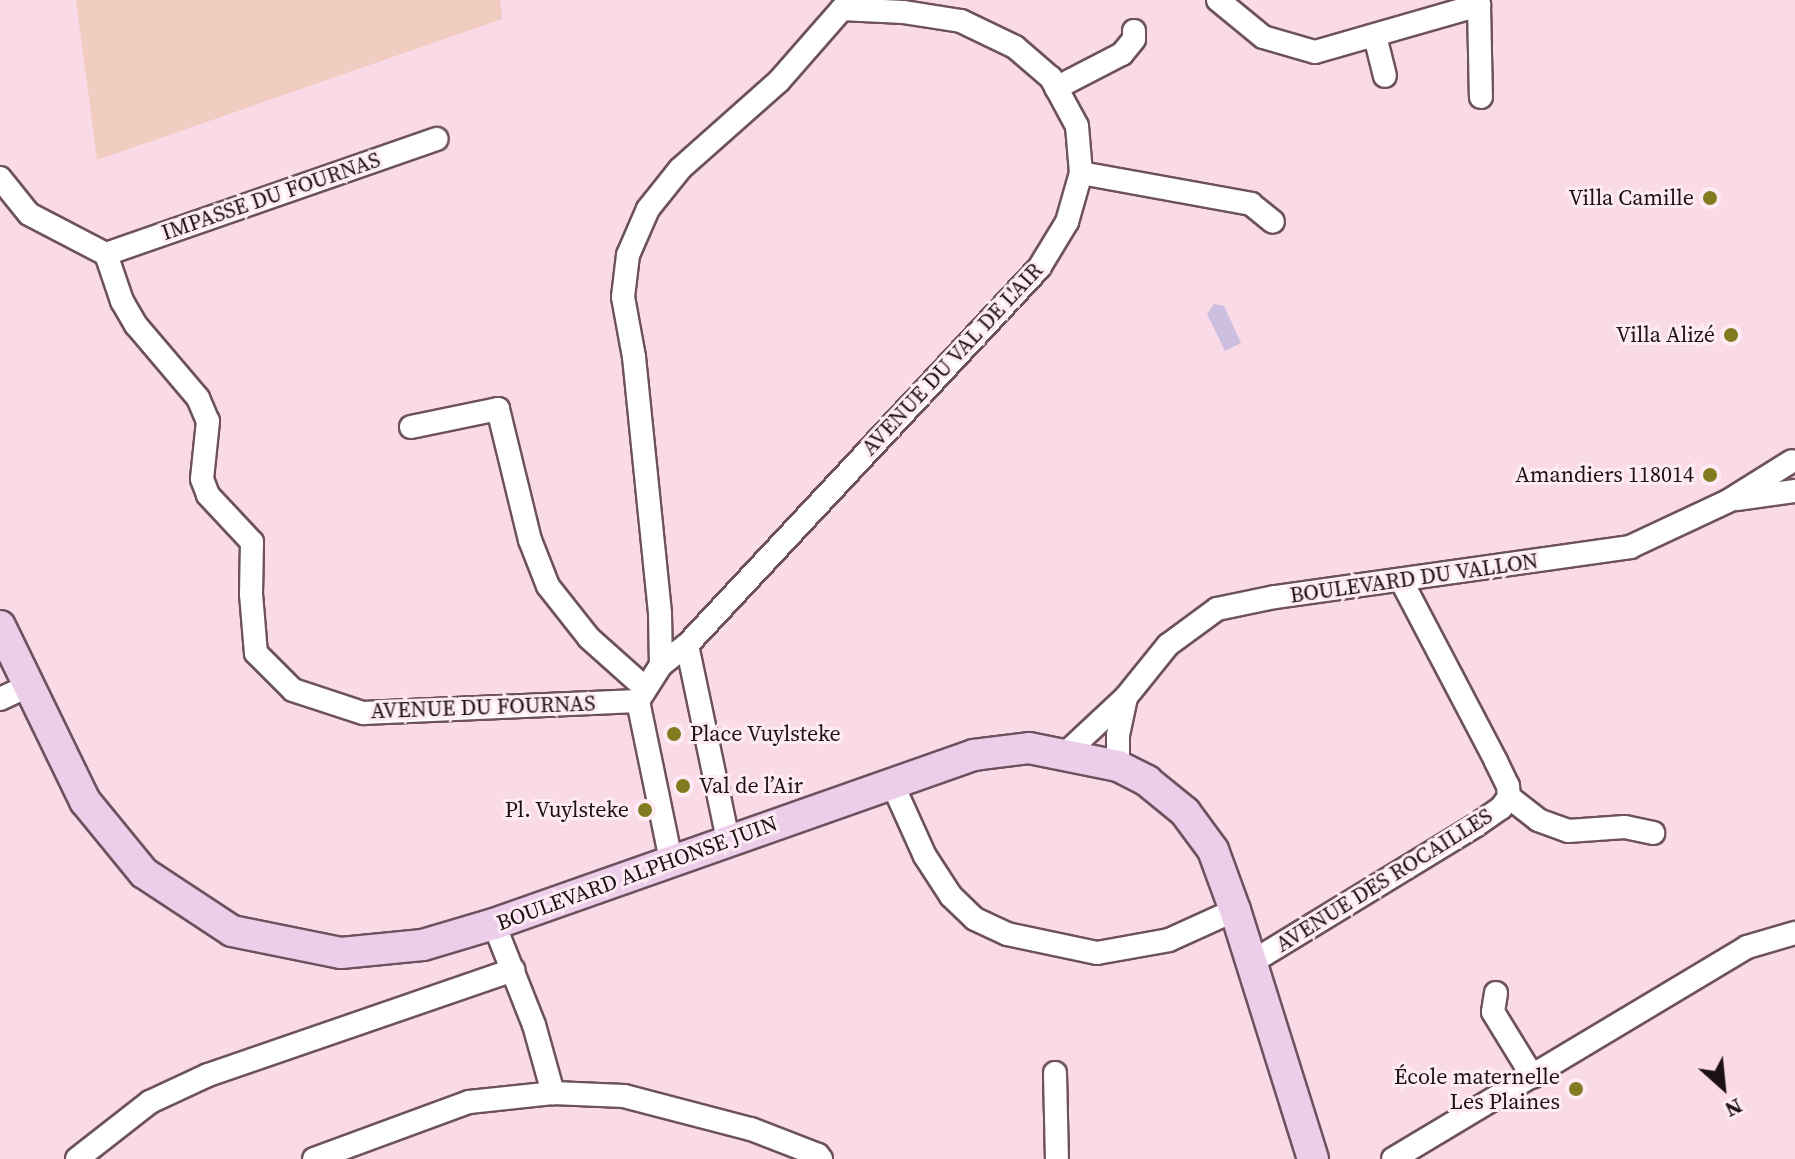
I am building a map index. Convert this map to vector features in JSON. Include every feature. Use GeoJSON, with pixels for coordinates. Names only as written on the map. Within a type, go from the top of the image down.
{"type":"FeatureCollection","features":[{"type":"Feature","properties":{"kind":"street"},"geometry":{"type":"LineString","coordinates":[[1218,0],[1263,37],[1315,52],[1479,5],[1481,97]]}},
{"type":"Feature","properties":{"kind":"street","name":"AVENUE DU VAL DE L'AIR"},"geometry":{"type":"LineString","coordinates":[[661,665],[660,614],[636,372],[623,297],[628,255],[648,209],[680,169],[779,81],[847,5],[961,21],[1015,47],[1051,78],[1077,126],[1081,173],[1067,222],[1039,268],[687,645]]}},
{"type":"Feature","properties":{"kind":"street"},"geometry":{"type":"LineString","coordinates":[[1056,88],[1122,54],[1134,39],[1134,31]]}},
{"type":"Feature","properties":{"kind":"street"},"geometry":{"type":"LineString","coordinates":[[1375,36],[1385,76]]}},
{"type":"Feature","properties":{"kind":"street","name":"IMPASSE DU FOURNAS"},"geometry":{"type":"LineString","coordinates":[[106,254],[437,139]]}},
{"type":"Feature","properties":{"kind":"street"},"geometry":{"type":"LineString","coordinates":[[1081,173],[1251,204],[1273,222]]}},
{"type":"Feature","properties":{"kind":"street"},"geometry":{"type":"LineString","coordinates":[[0,178],[29,214],[106,254]]}},
{"type":"Feature","properties":{"kind":"street","name":"AVENUE DU FOURNAS"},"geometry":{"type":"LineString","coordinates":[[106,254],[122,301],[136,325],[198,398],[208,421],[202,479],[208,495],[252,542],[251,594],[256,653],[293,690],[363,713],[641,694]]}},
{"type":"Feature","properties":{"kind":"street"},"geometry":{"type":"LineString","coordinates":[[411,427],[498,409],[530,540],[548,586],[589,638],[641,694],[671,860]]}},
{"type":"Feature","properties":{"kind":"street"},"geometry":{"type":"LineString","coordinates":[[1793,458],[1791,477],[1795,489]]}},
{"type":"Feature","properties":{"kind":"street","name":"BOULEVARD DU VALLON"},"geometry":{"type":"LineString","coordinates":[[1066,753],[1126,697],[1168,645],[1217,609],[1630,547],[1728,501],[1793,458]]}},
{"type":"Feature","properties":{"kind":"street","name":"BOULEVARD DU VALLON"},"geometry":{"type":"LineString","coordinates":[[1728,501],[1795,489]]}},
{"type":"Feature","properties":{"kind":"street","name":"AVENUE DES ROCAILLES"},"geometry":{"type":"LineString","coordinates":[[1252,962],[1475,826],[1501,808],[1509,797],[1508,786],[1496,761],[1401,580]]}},
{"type":"Feature","properties":{"kind":"street","name":"BOULEVARD ALPHONSE JUIN"},"geometry":{"type":"LineString","coordinates":[[0,626],[85,801],[144,873],[232,931],[341,953],[423,945],[494,924],[974,755],[1029,748],[1066,753],[1118,766],[1147,781],[1185,812],[1213,850],[1252,962],[1313,1159]]}},
{"type":"Feature","properties":{"kind":"street"},"geometry":{"type":"LineString","coordinates":[[641,694],[661,665],[687,645],[728,840]]}},
{"type":"Feature","properties":{"kind":"street"},"geometry":{"type":"LineString","coordinates":[[0,699],[28,686]]}},
{"type":"Feature","properties":{"kind":"street","name":"BOULEVARD DU VALLON"},"geometry":{"type":"LineString","coordinates":[[1118,766],[1118,735],[1126,697]]}},
{"type":"Feature","properties":{"kind":"street"},"geometry":{"type":"LineString","coordinates":[[892,783],[925,856],[951,896],[975,919],[1007,934],[1097,953],[1169,940],[1235,910]]}},
{"type":"Feature","properties":{"kind":"street"},"geometry":{"type":"LineString","coordinates":[[1509,797],[1538,820],[1568,831],[1625,827],[1653,833]]}},
{"type":"Feature","properties":{"kind":"street"},"geometry":{"type":"LineString","coordinates":[[494,924],[534,1025],[553,1093]]}},
{"type":"Feature","properties":{"kind":"street"},"geometry":{"type":"LineString","coordinates":[[1393,1159],[1747,947],[1771,937],[1795,933]]}},
{"type":"Feature","properties":{"kind":"street"},"geometry":{"type":"LineString","coordinates":[[77,1159],[150,1102],[208,1075],[513,970]]}},
{"type":"Feature","properties":{"kind":"street"},"geometry":{"type":"LineString","coordinates":[[1496,993],[1493,1012],[1533,1077]]}},
{"type":"Feature","properties":{"kind":"street"},"geometry":{"type":"LineString","coordinates":[[1055,1073],[1057,1159]]}},
{"type":"Feature","properties":{"kind":"street"},"geometry":{"type":"LineString","coordinates":[[314,1159],[469,1102],[553,1093],[624,1096],[751,1129],[818,1155],[821,1159]]}},
{"type":"Feature","properties":{"kind":"shaded area"},"geometry":{"type":"Polygon","coordinates":[[[76,0],[500,0],[502,19],[97,160],[76,0]]]}},
{"type":"Feature","properties":{"kind":"shaded area"},"geometry":{"type":"Polygon","coordinates":[[[1214,304],[1224,306],[1241,343],[1225,351],[1207,314],[1214,304]]]}},
{"type":"Feature","properties":{"kind":"place","name":"Villa Camille"},"geometry":{"type":"Point","coordinates":[1710,198]}},
{"type":"Feature","properties":{"kind":"place","name":"Villa Alizé"},"geometry":{"type":"Point","coordinates":[1731,335]}},
{"type":"Feature","properties":{"kind":"place","name":"Amandiers 118014"},"geometry":{"type":"Point","coordinates":[1710,475]}},
{"type":"Feature","properties":{"kind":"place","name":"Place Vuylsteke"},"geometry":{"type":"Point","coordinates":[674,734]}},
{"type":"Feature","properties":{"kind":"place","name":"Val de l’Air"},"geometry":{"type":"Point","coordinates":[683,786]}},
{"type":"Feature","properties":{"kind":"place","name":"Pl. Vuylsteke"},"geometry":{"type":"Point","coordinates":[645,810]}},
{"type":"Feature","properties":{"kind":"place","name":"École maternelle Les Plaines"},"geometry":{"type":"Point","coordinates":[1576,1089]}}]}
